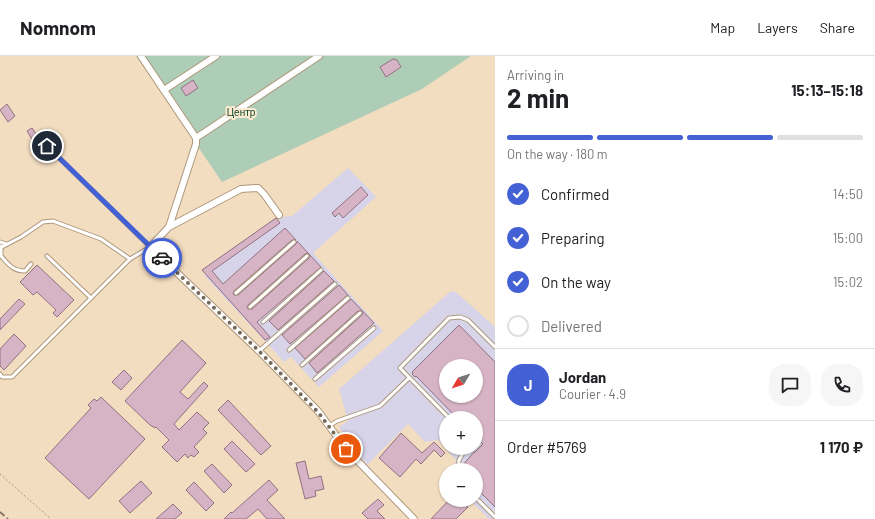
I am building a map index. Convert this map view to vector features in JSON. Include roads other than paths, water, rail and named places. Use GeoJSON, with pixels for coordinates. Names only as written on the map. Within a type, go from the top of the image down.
{"type":"FeatureCollection","features":[{"type":"Feature","properties":{"kind":"street"},"geometry":{"type":"LineString","coordinates":[[141,56],[196,138],[196,144],[169,227]]}},
{"type":"Feature","properties":{"kind":"street"},"geometry":{"type":"LineString","coordinates":[[164,90],[216,56]]}},
{"type":"Feature","properties":{"kind":"street"},"geometry":{"type":"LineString","coordinates":[[196,138],[319,56]]}},
{"type":"Feature","properties":{"kind":"street"},"geometry":{"type":"LineString","coordinates":[[279,215],[258,188],[241,189],[169,227],[150,247],[259,351],[318,412],[346,449],[414,519]]}},
{"type":"Feature","properties":{"kind":"lane"},"geometry":{"type":"LineString","coordinates":[[0,374],[2,377],[12,377],[130,259],[150,247],[47,146]]}},
{"type":"Feature","properties":{"kind":"lane"},"geometry":{"type":"LineString","coordinates":[[31,264],[25,271],[17,271],[1,256],[1,247],[21,237],[43,222],[53,221],[101,239],[130,259]]}},
{"type":"Feature","properties":{"kind":"lane"},"geometry":{"type":"LineString","coordinates":[[0,242],[6,244]]}},
{"type":"Feature","properties":{"kind":"lane"},"geometry":{"type":"LineString","coordinates":[[236,293],[294,242]]}},
{"type":"Feature","properties":{"kind":"lane"},"geometry":{"type":"LineString","coordinates":[[48,256],[91,298]]}},
{"type":"Feature","properties":{"kind":"lane"},"geometry":{"type":"LineString","coordinates":[[250,307],[307,256]]}},
{"type":"Feature","properties":{"kind":"lane"},"geometry":{"type":"LineString","coordinates":[[263,322],[321,270]]}},
{"type":"Feature","properties":{"kind":"lane"},"geometry":{"type":"LineString","coordinates":[[259,351],[335,284]]}},
{"type":"Feature","properties":{"kind":"lane"},"geometry":{"type":"LineString","coordinates":[[289,350],[348,298]]}},
{"type":"Feature","properties":{"kind":"lane"},"geometry":{"type":"LineString","coordinates":[[302,365],[360,313]]}},
{"type":"Feature","properties":{"kind":"lane"},"geometry":{"type":"LineString","coordinates":[[442,411],[400,368],[449,318],[460,316],[468,320],[495,347]]}},
{"type":"Feature","properties":{"kind":"lane"},"geometry":{"type":"LineString","coordinates":[[315,379],[374,328]]}},
{"type":"Feature","properties":{"kind":"lane"},"geometry":{"type":"LineString","coordinates":[[329,426],[337,421],[380,406],[409,378]]}},
{"type":"Feature","properties":{"kind":"lane"},"geometry":{"type":"LineString","coordinates":[[483,505],[495,517]]}},
{"type":"Feature","properties":{"kind":"railway"},"geometry":{"type":"LineString","coordinates":[[0,512],[8,519]]}},
{"type":"Feature","properties":{"kind":"park label","name":"Центр"},"geometry":{"type":"Point","coordinates":[241,112]}}]}
